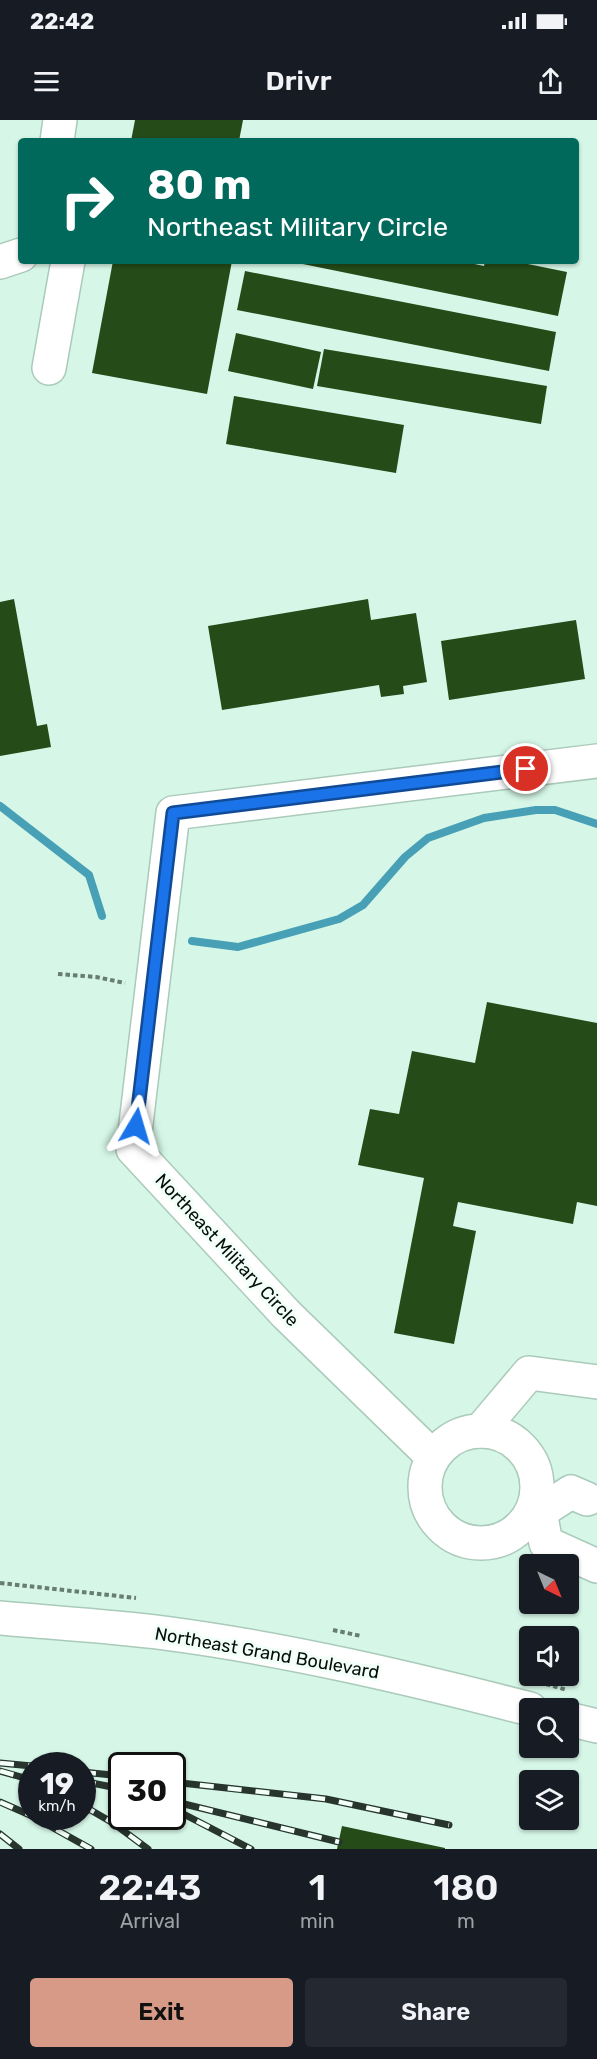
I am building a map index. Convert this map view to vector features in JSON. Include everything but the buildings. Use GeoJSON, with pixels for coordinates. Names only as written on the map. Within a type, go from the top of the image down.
{"type":"FeatureCollection","features":[{"type":"Feature","properties":{"kind":"street"},"geometry":{"type":"LineString","coordinates":[[57,138],[60,120]]}},
{"type":"Feature","properties":{"kind":"street"},"geometry":{"type":"LineString","coordinates":[[0,262],[18,256]]}},
{"type":"Feature","properties":{"kind":"street"},"geometry":{"type":"LineString","coordinates":[[49,368],[67,264]]}},
{"type":"Feature","properties":{"kind":"street","name":"Northeast Military Circle"},"geometry":{"type":"LineString","coordinates":[[433,1457],[286,1314],[133,1149],[173,813],[597,761]]}},
{"type":"Feature","properties":{"kind":"street"},"geometry":{"type":"LineString","coordinates":[[480,1431],[530,1372],[597,1382]]}},
{"type":"Feature","properties":{"kind":"street"},"geometry":{"type":"LineString","coordinates":[[587,1499],[571,1492],[536,1511],[511,1535],[493,1542],[474,1544],[456,1538],[440,1527],[429,1511],[424,1493],[426,1474],[433,1457],[446,1443],[462,1434],[480,1431],[498,1433],[514,1441],[527,1454],[535,1471],[536,1511],[546,1543],[597,1566]]}},
{"type":"Feature","properties":{"kind":"street","name":"Northeast Grand Boulevard"},"geometry":{"type":"LineString","coordinates":[[0,1618],[163,1633],[318,1659],[438,1685],[519,1706]]}},
{"type":"Feature","properties":{"kind":"path"},"geometry":{"type":"LineString","coordinates":[[58,974],[96,977],[152,988]]}},
{"type":"Feature","properties":{"kind":"waterway"},"geometry":{"type":"LineString","coordinates":[[0,806],[89,875],[102,916]]}},
{"type":"Feature","properties":{"kind":"waterway"},"geometry":{"type":"LineString","coordinates":[[192,941],[238,947],[339,919],[363,905],[405,857],[428,838],[484,818],[536,810],[555,810],[597,824]]}},
{"type":"Feature","properties":{"kind":"railway"},"geometry":{"type":"LineString","coordinates":[[0,1763],[18,1765]]}},
{"type":"Feature","properties":{"kind":"railway"},"geometry":{"type":"LineString","coordinates":[[0,1771],[18,1776]]}},
{"type":"Feature","properties":{"kind":"railway"},"geometry":{"type":"LineString","coordinates":[[96,1773],[108,1775]]}},
{"type":"Feature","properties":{"kind":"railway"},"geometry":{"type":"LineString","coordinates":[[96,1784],[108,1786]]}},
{"type":"Feature","properties":{"kind":"railway"},"geometry":{"type":"LineString","coordinates":[[186,1784],[326,1799],[449,1825]]}},
{"type":"Feature","properties":{"kind":"railway"},"geometry":{"type":"LineString","coordinates":[[0,1802],[18,1810]]}},
{"type":"Feature","properties":{"kind":"railway"},"geometry":{"type":"LineString","coordinates":[[186,1804],[339,1842]]}},
{"type":"Feature","properties":{"kind":"railway"},"geometry":{"type":"LineString","coordinates":[[96,1813],[148,1849]]}},
{"type":"Feature","properties":{"kind":"railway"},"geometry":{"type":"LineString","coordinates":[[186,1815],[251,1849]]}},
{"type":"Feature","properties":{"kind":"railway"},"geometry":{"type":"LineString","coordinates":[[57,1830],[91,1849]]}},
{"type":"Feature","properties":{"kind":"railway"},"geometry":{"type":"LineString","coordinates":[[0,1834],[19,1849]]}},
{"type":"Feature","properties":{"kind":"route"},"geometry":{"type":"LineString","coordinates":[[136,1126],[173,813],[526,769]]}}]}
